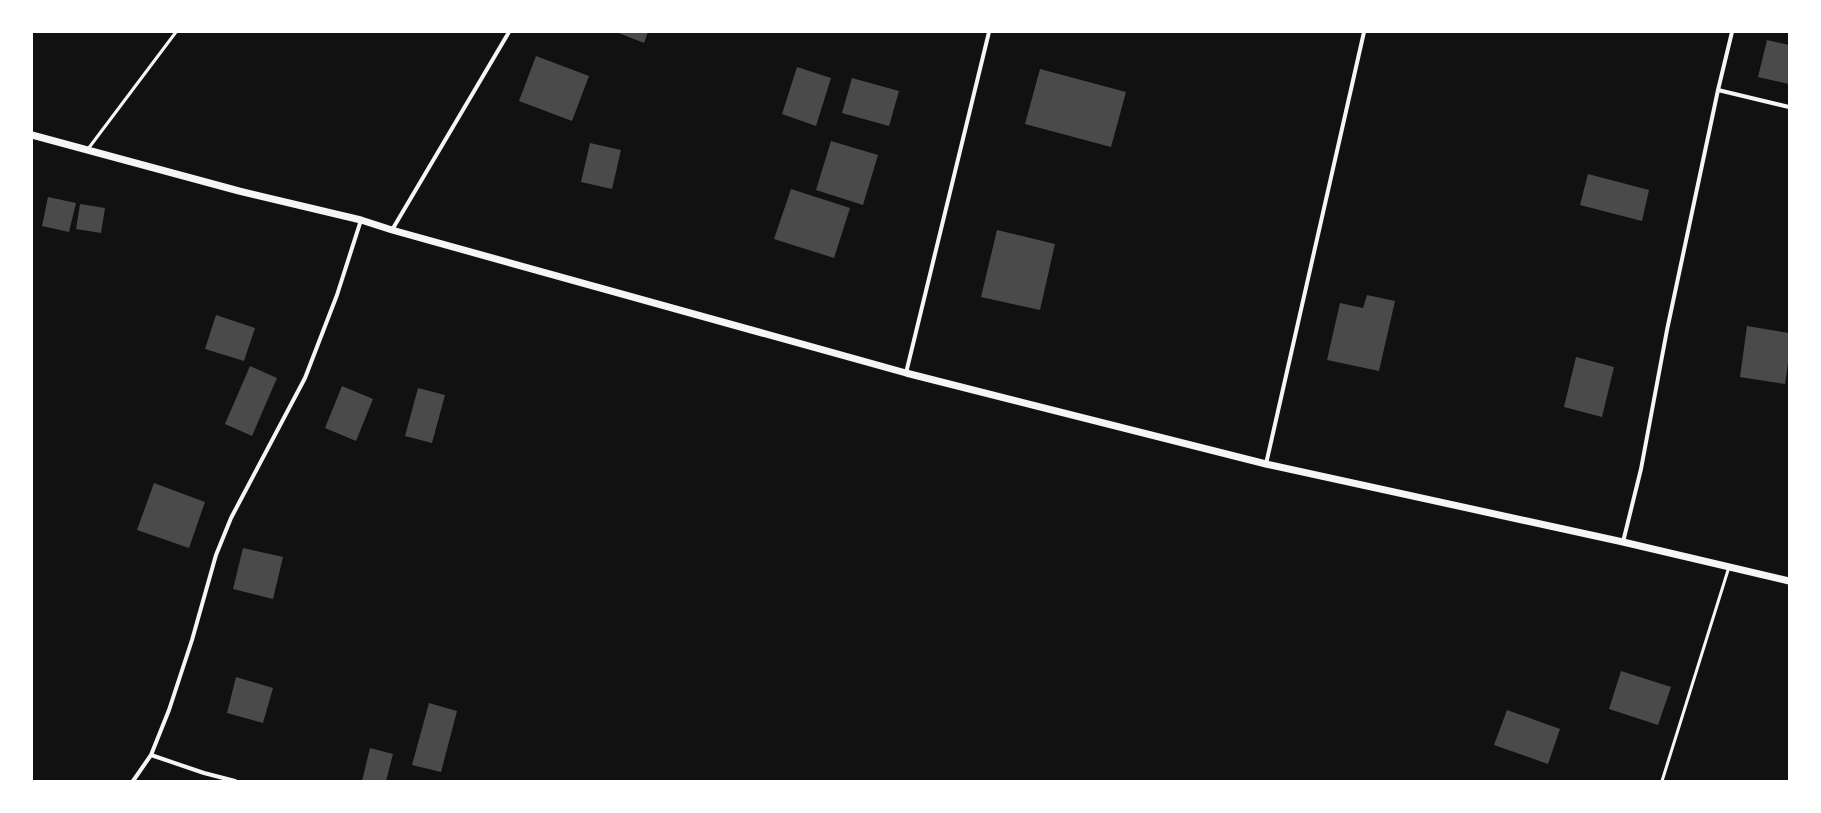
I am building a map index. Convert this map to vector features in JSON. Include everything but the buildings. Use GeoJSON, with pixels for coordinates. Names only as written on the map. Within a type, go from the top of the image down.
{"type":"FeatureCollection","features":[{"type":"Feature","properties":{"kind":"street"},"geometry":{"type":"LineString","coordinates":[[392,230],[509,32]]}},
{"type":"Feature","properties":{"kind":"street"},"geometry":{"type":"LineString","coordinates":[[906,373],[989,32]]}},
{"type":"Feature","properties":{"kind":"street"},"geometry":{"type":"LineString","coordinates":[[1266,464],[1364,32]]}},
{"type":"Feature","properties":{"kind":"street"},"geometry":{"type":"LineString","coordinates":[[1623,542],[1641,469],[1667,330],[1718,90],[1732,32]]}},
{"type":"Feature","properties":{"kind":"street"},"geometry":{"type":"LineString","coordinates":[[1718,90],[1789,107]]}},
{"type":"Feature","properties":{"kind":"street"},"geometry":{"type":"LineString","coordinates":[[32,135],[239,191],[361,220],[392,230],[906,373],[1266,464],[1623,542],[1789,581]]}},
{"type":"Feature","properties":{"kind":"street"},"geometry":{"type":"LineString","coordinates":[[133,781],[151,756],[169,710],[219,548],[231,518],[305,378],[337,295],[361,220]]}},
{"type":"Feature","properties":{"kind":"street"},"geometry":{"type":"LineString","coordinates":[[151,756],[235,781]]}},
{"type":"Feature","properties":{"kind":"lane"},"geometry":{"type":"LineString","coordinates":[[87,150],[176,32]]}},
{"type":"Feature","properties":{"kind":"lane"},"geometry":{"type":"LineString","coordinates":[[1662,781],[1729,567]]}}]}
